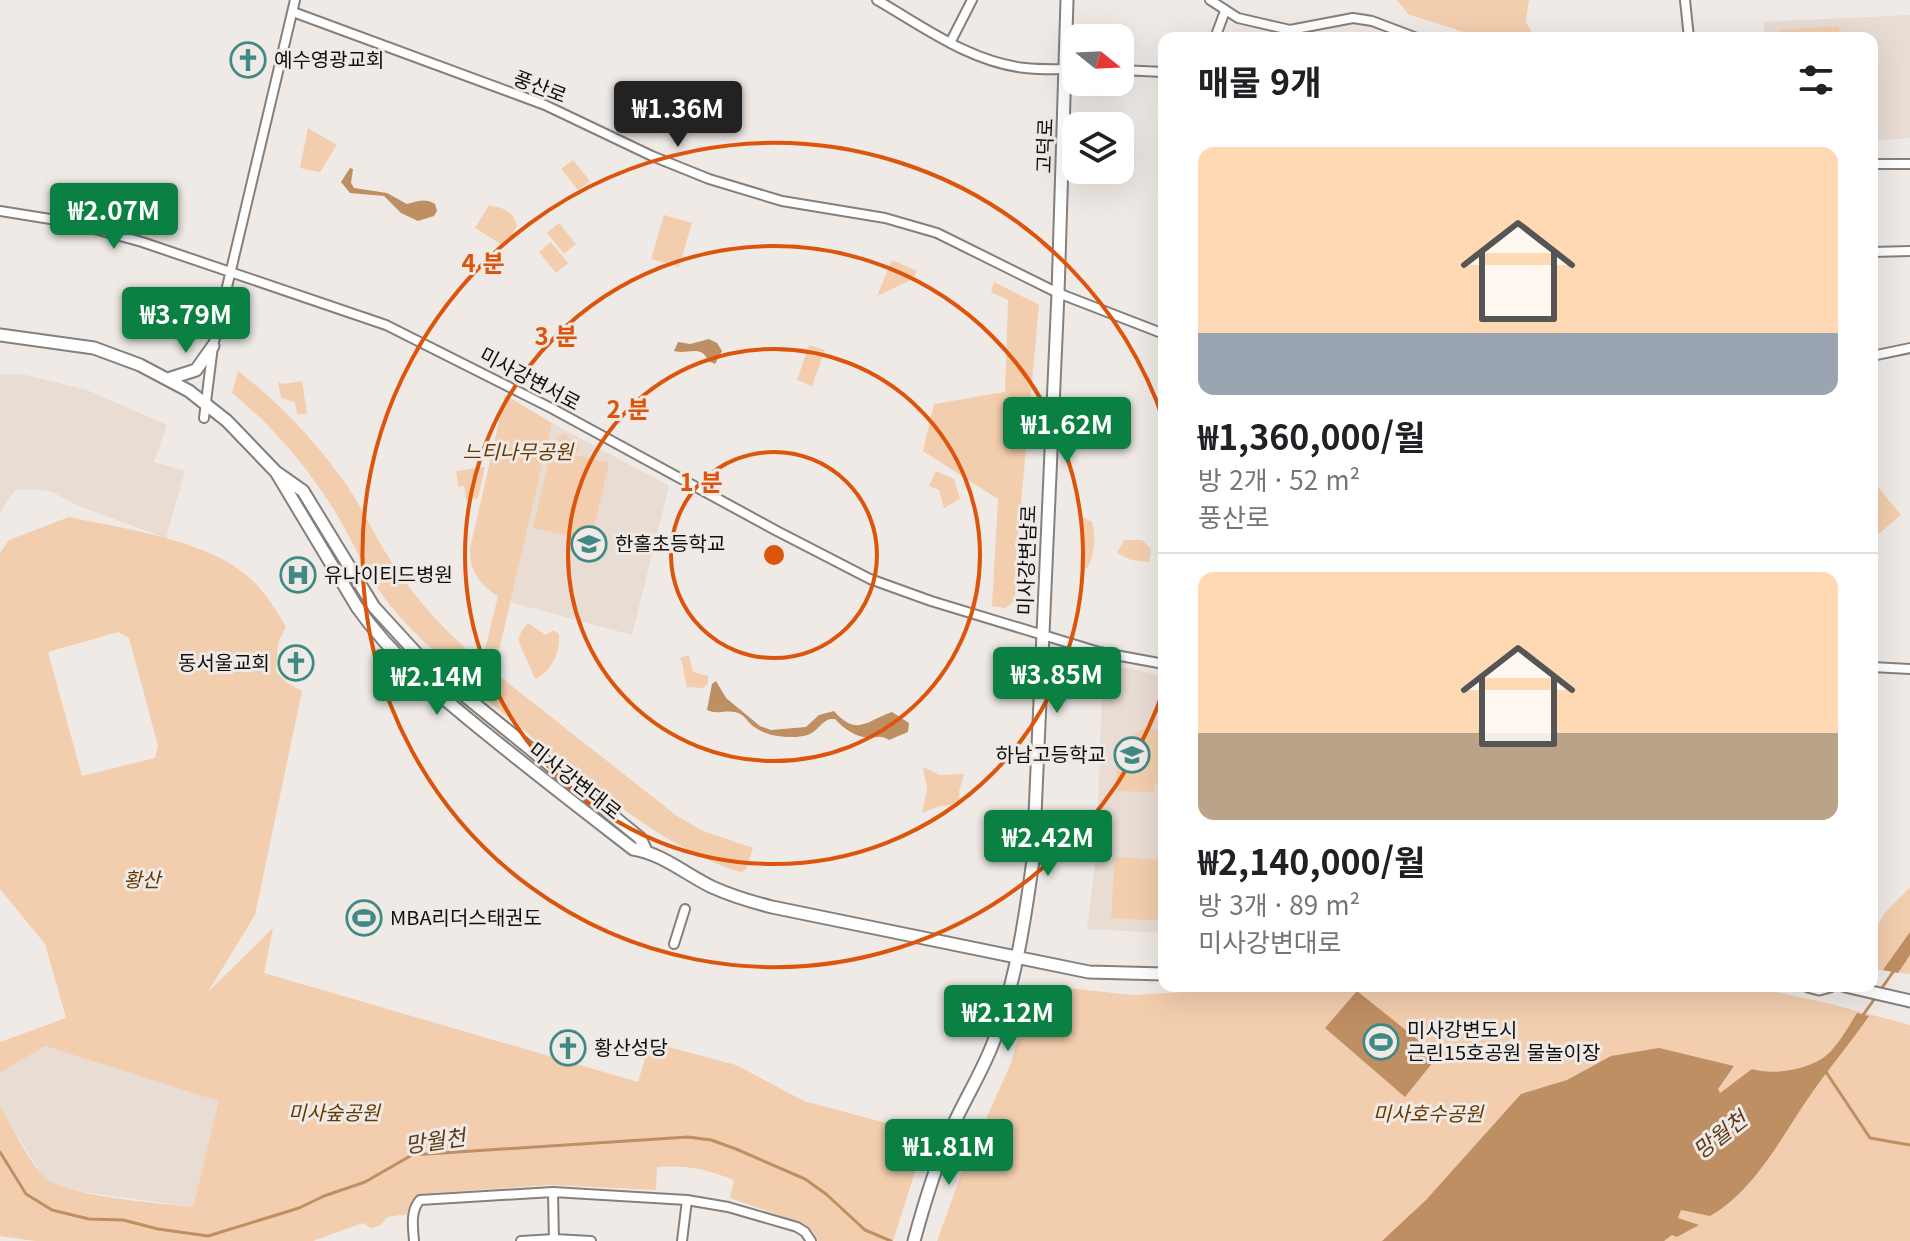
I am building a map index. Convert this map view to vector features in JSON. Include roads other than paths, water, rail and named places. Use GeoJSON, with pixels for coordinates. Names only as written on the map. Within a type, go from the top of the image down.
{"type":"FeatureCollection","features":[{"type":"Feature","properties":{"kind":"main road","name":"고덕로"},"geometry":{"type":"LineString","coordinates":[[1067,0],[1068,24]]}},
{"type":"Feature","properties":{"kind":"main road","name":"고덕로"},"geometry":{"type":"LineString","coordinates":[[1058,293],[1069,96]]}},
{"type":"Feature","properties":{"kind":"main road","name":"미사강변남로"},"geometry":{"type":"LineString","coordinates":[[916,1235],[952,1128],[995,1037],[1024,928],[1033,860],[1058,293]]}},
{"type":"Feature","properties":{"kind":"main road","name":"미사강변대로"},"geometry":{"type":"LineString","coordinates":[[0,335],[94,348],[140,365],[168,379],[227,421],[276,472],[303,491],[359,585],[404,642],[450,686],[640,838],[646,851],[712,887],[772,907],[1089,972],[1158,974]]}},
{"type":"Feature","properties":{"kind":"main road"},"geometry":{"type":"LineString","coordinates":[[168,379],[196,370],[213,346]]}},
{"type":"Feature","properties":{"kind":"main road"},"geometry":{"type":"LineString","coordinates":[[1871,992],[1910,1001]]}},
{"type":"Feature","properties":{"kind":"street"},"geometry":{"type":"LineString","coordinates":[[204,418],[213,346],[295,0]]}},
{"type":"Feature","properties":{"kind":"street"},"geometry":{"type":"LineString","coordinates":[[877,0],[973,54],[1010,66],[1062,69]]}},
{"type":"Feature","properties":{"kind":"street"},"geometry":{"type":"LineString","coordinates":[[950,43],[972,0]]}},
{"type":"Feature","properties":{"kind":"street"},"geometry":{"type":"LineString","coordinates":[[1210,0],[1238,18],[1290,30],[1353,18],[1400,32]]}},
{"type":"Feature","properties":{"kind":"street"},"geometry":{"type":"LineString","coordinates":[[1685,0],[1688,32]]}},
{"type":"Feature","properties":{"kind":"street"},"geometry":{"type":"LineString","coordinates":[[1217,32],[1225,11]]}},
{"type":"Feature","properties":{"kind":"street","name":"풍산로"},"geometry":{"type":"LineString","coordinates":[[293,12],[545,105],[652,156],[709,179],[782,201],[885,218],[937,233],[1058,293],[1158,332]]}},
{"type":"Feature","properties":{"kind":"street"},"geometry":{"type":"LineString","coordinates":[[1134,71],[1158,72]]}},
{"type":"Feature","properties":{"kind":"street"},"geometry":{"type":"LineString","coordinates":[[1878,164],[1910,164]]}},
{"type":"Feature","properties":{"kind":"street","name":"미사강변서로"},"geometry":{"type":"LineString","coordinates":[[0,211],[81,225],[231,272],[405,333],[870,579],[1042,635],[1111,655],[1158,663]]}},
{"type":"Feature","properties":{"kind":"street"},"geometry":{"type":"LineString","coordinates":[[1878,252],[1910,251]]}},
{"type":"Feature","properties":{"kind":"street"},"geometry":{"type":"LineString","coordinates":[[1878,355],[1910,348]]}},
{"type":"Feature","properties":{"kind":"street"},"geometry":{"type":"LineString","coordinates":[[1878,667],[1910,669]]}},
{"type":"Feature","properties":{"kind":"street"},"geometry":{"type":"LineString","coordinates":[[674,944],[685,909]]}},
{"type":"Feature","properties":{"kind":"street"},"geometry":{"type":"LineString","coordinates":[[553,1192],[554,1240]]}},
{"type":"Feature","properties":{"kind":"street"},"geometry":{"type":"LineString","coordinates":[[414,1241],[413,1216],[420,1200],[553,1192],[687,1200],[728,1207],[797,1227],[811,1241]]}},
{"type":"Feature","properties":{"kind":"street"},"geometry":{"type":"LineString","coordinates":[[682,1241],[687,1200]]}},
{"type":"Feature","properties":{"kind":"street"},"geometry":{"type":"LineString","coordinates":[[521,1241],[591,1241]]}},
{"type":"Feature","properties":{"kind":"water"},"geometry":{"type":"Polygon","coordinates":[[[350,168],[353,169],[351,183],[354,188],[387,193],[407,204],[428,201],[435,204],[437,211],[434,216],[418,221],[401,213],[384,196],[350,193],[341,182],[350,168]]]}},
{"type":"Feature","properties":{"kind":"water"},"geometry":{"type":"Polygon","coordinates":[[[709,339],[717,343],[722,351],[715,364],[698,351],[674,351],[678,342],[690,344],[709,339]]]}},
{"type":"Feature","properties":{"kind":"water"},"geometry":{"type":"Polygon","coordinates":[[[716,681],[726,698],[760,726],[771,730],[806,727],[819,715],[834,711],[842,719],[856,725],[892,712],[909,723],[908,732],[889,740],[867,738],[830,719],[804,736],[768,734],[738,713],[707,710],[712,684],[716,681]]]}},
{"type":"Feature","properties":{"kind":"water"},"geometry":{"type":"Polygon","coordinates":[[[1910,932],[1910,955],[1898,973],[1883,970],[1910,932]]]}},
{"type":"Feature","properties":{"kind":"water","name":"미사강변도시 근린15호공원 물놀이장"},"geometry":{"type":"Polygon","coordinates":[[[1358,992],[1438,1056],[1405,1097],[1325,1028],[1358,992]]]}},
{"type":"Feature","properties":{"kind":"water"},"geometry":{"type":"Polygon","coordinates":[[[1857,1013],[1869,1016],[1753,1178],[1710,1216],[1681,1210],[1678,1218],[1699,1225],[1677,1237],[1672,1235],[1664,1241],[1382,1241],[1426,1200],[1521,1094],[1567,1080],[1611,1056],[1659,1048],[1734,1066],[1718,1089],[1720,1093],[1752,1069],[1783,1071],[1824,1057],[1835,1047],[1857,1013]]]}},
{"type":"Feature","properties":{"kind":"waterway","name":"망월천"},"geometry":{"type":"LineString","coordinates":[[1879,992],[1893,972]]}},
{"type":"Feature","properties":{"kind":"waterway","name":"망월천"},"geometry":{"type":"LineString","coordinates":[[1861,1018],[1875,998]]}},
{"type":"Feature","properties":{"kind":"waterway"},"geometry":{"type":"LineString","coordinates":[[1826,1072],[1870,1138],[1910,1145]]}},
{"type":"Feature","properties":{"kind":"waterway","name":"망월천"},"geometry":{"type":"LineString","coordinates":[[0,1152],[26,1194],[52,1210],[89,1219],[123,1220],[208,1236],[299,1208],[365,1182],[412,1155],[688,1137],[711,1140],[805,1179],[865,1230],[891,1241]]}},
{"type":"Feature","properties":{"kind":"place","name":"예수영광교회"},"geometry":{"type":"Point","coordinates":[248,60]}},
{"type":"Feature","properties":{"kind":"place","name":"한홀초등학교"},"geometry":{"type":"Point","coordinates":[589,544]}},
{"type":"Feature","properties":{"kind":"place","name":"유나이티드병원"},"geometry":{"type":"Point","coordinates":[298,575]}},
{"type":"Feature","properties":{"kind":"place","name":"동서울교회"},"geometry":{"type":"Point","coordinates":[296,663]}},
{"type":"Feature","properties":{"kind":"place","name":"하남고등학교"},"geometry":{"type":"Point","coordinates":[1132,755]}},
{"type":"Feature","properties":{"kind":"place","name":"MBA리더스태권도"},"geometry":{"type":"Point","coordinates":[364,918]}},
{"type":"Feature","properties":{"kind":"place","name":"미사강변도시 근린15호공원 물놀이장"},"geometry":{"type":"Point","coordinates":[1381,1042]}},
{"type":"Feature","properties":{"kind":"place","name":"황산성당"},"geometry":{"type":"Point","coordinates":[568,1048]}},
{"type":"Feature","properties":{"kind":"park label","name":"느티나무공원"},"geometry":{"type":"Point","coordinates":[518,452]}},
{"type":"Feature","properties":{"kind":"park label","name":"황산"},"geometry":{"type":"Point","coordinates":[142,880]}},
{"type":"Feature","properties":{"kind":"park label","name":"미사숲공원"},"geometry":{"type":"Point","coordinates":[334,1113]}},
{"type":"Feature","properties":{"kind":"park label","name":"미사호수공원"},"geometry":{"type":"Point","coordinates":[1428,1114]}}]}
